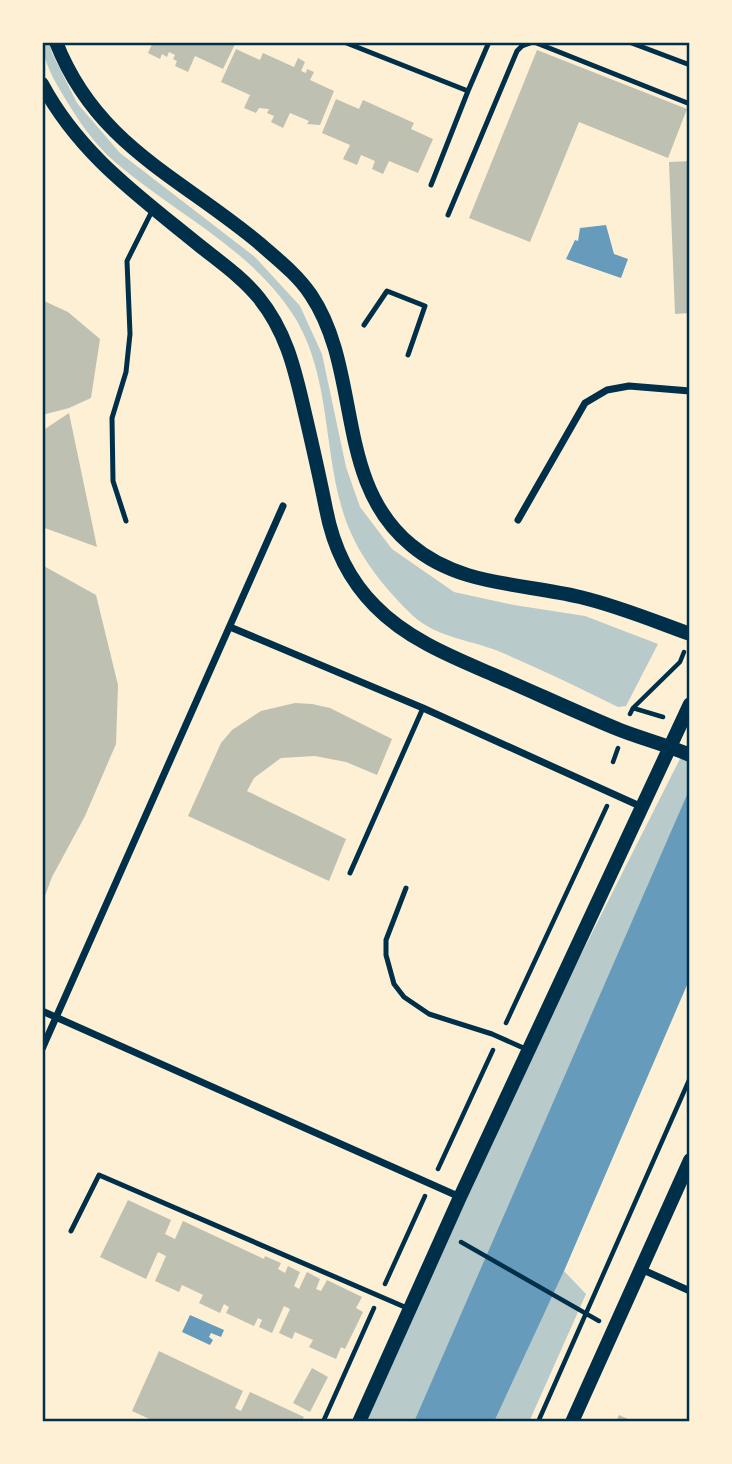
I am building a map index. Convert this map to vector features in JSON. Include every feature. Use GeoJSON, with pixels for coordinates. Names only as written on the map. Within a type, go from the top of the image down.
{"type":"FeatureCollection","features":[{"type":"Feature","properties":{"kind":"main road"},"geometry":{"type":"LineString","coordinates":[[56,42],[75,84],[105,123],[153,164],[247,233],[288,268],[310,293],[325,320],[344,383],[353,434],[373,498],[394,529],[428,558],[467,576],[583,597],[690,634]]}},
{"type":"Feature","properties":{"kind":"main road"},"geometry":{"type":"LineString","coordinates":[[42,84],[72,132],[94,158],[243,281],[273,317],[290,354],[315,454],[330,530],[336,547],[358,586],[375,606],[395,624],[455,659],[624,731],[690,755]]}},
{"type":"Feature","properties":{"kind":"main road"},"geometry":{"type":"LineString","coordinates":[[359,1422],[460,1197],[690,704]]}},
{"type":"Feature","properties":{"kind":"main road"},"geometry":{"type":"LineString","coordinates":[[572,1422],[690,1160]]}},
{"type":"Feature","properties":{"kind":"street"},"geometry":{"type":"LineString","coordinates":[[518,520],[585,403],[607,390],[629,386],[690,391]]}},
{"type":"Feature","properties":{"kind":"street"},"geometry":{"type":"LineString","coordinates":[[42,1049],[283,506]]}},
{"type":"Feature","properties":{"kind":"street"},"geometry":{"type":"LineString","coordinates":[[230,627],[423,708],[642,807]]}},
{"type":"Feature","properties":{"kind":"street"},"geometry":{"type":"LineString","coordinates":[[42,1011],[460,1197]]}},
{"type":"Feature","properties":{"kind":"street"},"geometry":{"type":"LineString","coordinates":[[641,1269],[690,1291]]}},
{"type":"Feature","properties":{"kind":"lane"},"geometry":{"type":"LineString","coordinates":[[344,42],[468,91]]}},
{"type":"Feature","properties":{"kind":"lane"},"geometry":{"type":"LineString","coordinates":[[431,185],[489,42]]}},
{"type":"Feature","properties":{"kind":"lane"},"geometry":{"type":"LineString","coordinates":[[449,215],[517,51],[527,43],[533,42],[690,104]]}},
{"type":"Feature","properties":{"kind":"lane"},"geometry":{"type":"LineString","coordinates":[[629,42],[690,65]]}},
{"type":"Feature","properties":{"kind":"lane"},"geometry":{"type":"LineString","coordinates":[[126,521],[113,481],[113,418],[126,372],[130,334],[127,261],[153,208]]}},
{"type":"Feature","properties":{"kind":"lane"},"geometry":{"type":"LineString","coordinates":[[364,325],[387,291],[425,306],[408,355]]}},
{"type":"Feature","properties":{"kind":"lane"},"geometry":{"type":"LineString","coordinates":[[350,873],[423,708]]}},
{"type":"Feature","properties":{"kind":"lane"},"geometry":{"type":"LineString","coordinates":[[406,888],[386,940],[388,970],[404,997],[429,1014],[492,1034],[528,1050]]}},
{"type":"Feature","properties":{"kind":"lane"},"geometry":{"type":"LineString","coordinates":[[71,1231],[99,1175],[410,1309]]}},
{"type":"Feature","properties":{"kind":"path"},"geometry":{"type":"LineString","coordinates":[[613,762],[633,708],[680,662],[685,650]]}},
{"type":"Feature","properties":{"kind":"path"},"geometry":{"type":"LineString","coordinates":[[501,1033],[613,794]]}},
{"type":"Feature","properties":{"kind":"path"},"geometry":{"type":"LineString","coordinates":[[323,1422],[495,1046]]}},
{"type":"Feature","properties":{"kind":"path"},"geometry":{"type":"LineString","coordinates":[[538,1422],[690,1078]]}},
{"type":"Feature","properties":{"kind":"path"},"geometry":{"type":"LineString","coordinates":[[445,1233],[614,1329]]}},
{"type":"Feature","properties":{"kind":"shaded area"},"geometry":{"type":"Polygon","coordinates":[[[42,42],[49,42],[77,103],[120,153],[255,257],[300,306],[322,354],[346,467],[360,507],[392,549],[454,592],[585,616],[658,644],[626,706],[618,707],[498,651],[428,627],[386,588],[359,549],[341,505],[321,388],[315,365],[297,321],[280,296],[237,253],[138,181],[100,147],[80,122],[56,83],[42,42]]]}},
{"type":"Feature","properties":{"kind":"shaded area"},"geometry":{"type":"Polygon","coordinates":[[[690,739],[690,952],[486,1422],[355,1422],[499,1117],[690,739]]]}},
{"type":"Feature","properties":{"kind":"shaded area"},"geometry":{"type":"Polygon","coordinates":[[[564,1271],[586,1294],[529,1422],[494,1422],[564,1271]]]}},
{"type":"Feature","properties":{"kind":"water"},"geometry":{"type":"Polygon","coordinates":[[[606,225],[614,254],[628,259],[621,278],[566,259],[575,240],[578,241],[580,228],[606,225]]]}},
{"type":"Feature","properties":{"kind":"water"},"geometry":{"type":"Polygon","coordinates":[[[690,788],[690,978],[564,1271],[494,1422],[414,1422],[690,788]]]}},
{"type":"Feature","properties":{"kind":"water"},"geometry":{"type":"Polygon","coordinates":[[[190,1315],[224,1330],[221,1337],[211,1333],[209,1337],[213,1340],[210,1345],[182,1332],[190,1315]]]}},
{"type":"Feature","properties":{"kind":"building"},"geometry":{"type":"Polygon","coordinates":[[[153,42],[236,42],[223,69],[195,56],[188,72],[175,66],[175,55],[169,52],[167,57],[162,54],[160,59],[148,53],[153,42]]]}},
{"type":"Feature","properties":{"kind":"building"},"geometry":{"type":"Polygon","coordinates":[[[236,49],[260,60],[263,53],[294,67],[298,58],[305,62],[301,71],[306,73],[307,69],[314,72],[310,80],[334,91],[320,125],[307,124],[309,121],[290,113],[283,128],[271,122],[274,116],[267,113],[269,109],[259,108],[256,113],[244,108],[250,95],[221,82],[236,49]]]}},
{"type":"Feature","properties":{"kind":"building"},"geometry":{"type":"Polygon","coordinates":[[[537,50],[687,109],[668,158],[579,122],[530,242],[469,218],[537,50]]]}},
{"type":"Feature","properties":{"kind":"building"},"geometry":{"type":"Polygon","coordinates":[[[336,99],[359,109],[363,100],[414,123],[411,129],[433,139],[418,173],[389,161],[383,174],[372,169],[375,161],[361,155],[357,165],[343,159],[350,145],[322,133],[336,99]]]}},
{"type":"Feature","properties":{"kind":"building"},"geometry":{"type":"Polygon","coordinates":[[[690,161],[690,313],[675,314],[669,162],[690,161]]]}},
{"type":"Feature","properties":{"kind":"building"},"geometry":{"type":"Polygon","coordinates":[[[42,300],[68,312],[100,339],[91,398],[69,408],[42,415],[42,300]]]}},
{"type":"Feature","properties":{"kind":"building"},"geometry":{"type":"Polygon","coordinates":[[[69,413],[97,547],[42,527],[42,431],[69,413]]]}},
{"type":"Feature","properties":{"kind":"building"},"geometry":{"type":"Polygon","coordinates":[[[42,565],[96,595],[118,685],[116,744],[85,816],[52,877],[42,904],[42,565]]]}},
{"type":"Feature","properties":{"kind":"building"},"geometry":{"type":"Polygon","coordinates":[[[295,703],[330,708],[392,739],[377,775],[346,762],[315,756],[281,758],[254,778],[247,791],[346,839],[329,881],[188,816],[221,743],[232,730],[261,711],[295,703]]]}},
{"type":"Feature","properties":{"kind":"building"},"geometry":{"type":"Polygon","coordinates":[[[128,1200],[171,1220],[165,1234],[175,1239],[183,1221],[264,1259],[265,1256],[281,1263],[278,1269],[285,1273],[288,1266],[300,1272],[294,1286],[299,1289],[307,1272],[320,1279],[316,1289],[321,1291],[327,1280],[362,1297],[356,1308],[363,1312],[345,1349],[341,1347],[336,1359],[309,1347],[313,1340],[295,1332],[292,1339],[279,1333],[290,1309],[284,1306],[272,1333],[259,1327],[262,1320],[258,1318],[254,1326],[226,1313],[229,1307],[224,1304],[220,1313],[199,1303],[203,1295],[182,1285],[179,1292],[155,1281],[166,1256],[158,1252],[146,1279],[100,1257],[128,1200]]]}},
{"type":"Feature","properties":{"kind":"building"},"geometry":{"type":"Polygon","coordinates":[[[159,1351],[243,1391],[235,1408],[241,1411],[250,1392],[304,1417],[301,1422],[156,1422],[132,1411],[159,1351]]]}},
{"type":"Feature","properties":{"kind":"building"},"geometry":{"type":"Polygon","coordinates":[[[312,1368],[328,1377],[310,1412],[293,1403],[312,1368]]]}},
{"type":"Feature","properties":{"kind":"building"},"geometry":{"type":"Polygon","coordinates":[[[619,1415],[635,1422],[616,1422],[619,1415]]]}}]}
